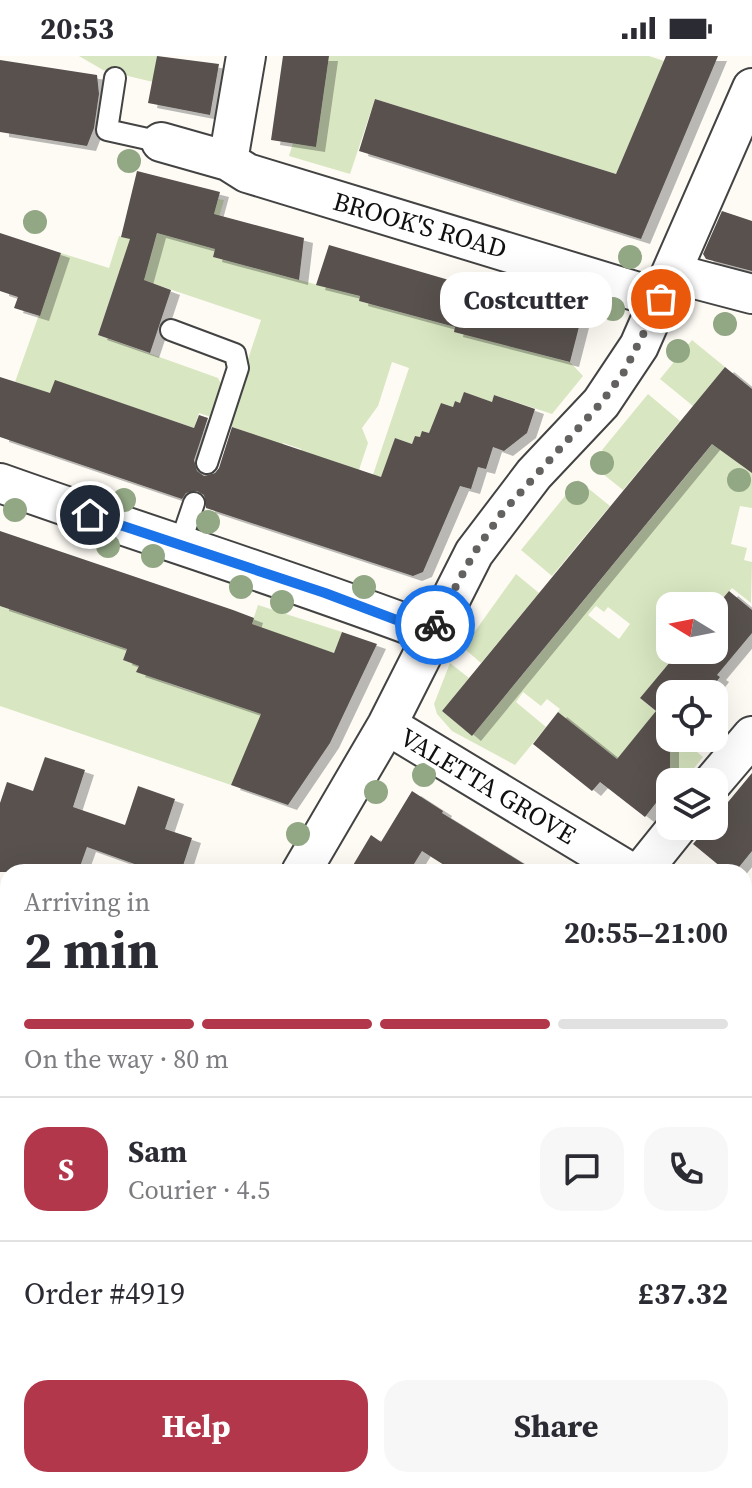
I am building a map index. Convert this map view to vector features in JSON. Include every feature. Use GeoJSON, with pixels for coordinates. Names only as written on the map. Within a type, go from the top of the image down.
{"type":"FeatureCollection","features":[{"type":"Feature","properties":{"kind":"street"},"geometry":{"type":"LineString","coordinates":[[228,161],[246,56]]}},
{"type":"Feature","properties":{"kind":"street"},"geometry":{"type":"LineString","coordinates":[[306,864],[387,725],[474,553],[502,513],[601,403],[624,372],[667,286],[752,88]]}},
{"type":"Feature","properties":{"kind":"street","name":"BROOK'S ROAD"},"geometry":{"type":"LineString","coordinates":[[165,137],[228,161],[247,173],[667,286],[752,294]]}},
{"type":"Feature","properties":{"kind":"street"},"geometry":{"type":"LineString","coordinates":[[0,483],[179,547],[325,593],[431,633]]}},
{"type":"Feature","properties":{"kind":"street","name":"VALETTA GROVE"},"geometry":{"type":"LineString","coordinates":[[387,725],[617,864]]}},
{"type":"Feature","properties":{"kind":"street"},"geometry":{"type":"LineString","coordinates":[[725,768],[752,736]]}},
{"type":"Feature","properties":{"kind":"street"},"geometry":{"type":"LineString","coordinates":[[647,864],[667,840]]}},
{"type":"Feature","properties":{"kind":"lane"},"geometry":{"type":"LineString","coordinates":[[115,78],[107,130],[165,137]]}},
{"type":"Feature","properties":{"kind":"lane"},"geometry":{"type":"LineString","coordinates":[[171,330],[235,354],[238,368],[207,463]]}},
{"type":"Feature","properties":{"kind":"lane"},"geometry":{"type":"LineString","coordinates":[[179,547],[194,503]]}},
{"type":"Feature","properties":{"kind":"green space"},"geometry":{"type":"Polygon","coordinates":[[[79,56],[157,56],[153,82],[103,70],[79,56]]]}},
{"type":"Feature","properties":{"kind":"green space"},"geometry":{"type":"Polygon","coordinates":[[[329,56],[649,56],[664,61],[616,174],[375,99],[350,174],[289,156],[293,143],[316,146],[329,56]]]}},
{"type":"Feature","properties":{"kind":"green space"},"geometry":{"type":"Polygon","coordinates":[[[218,199],[224,200],[219,217],[224,219],[213,257],[360,296],[359,301],[455,327],[455,332],[570,362],[583,376],[552,414],[494,395],[492,402],[464,393],[460,403],[455,401],[453,407],[441,403],[439,409],[443,410],[451,441],[423,431],[420,437],[415,436],[412,444],[395,438],[384,478],[379,477],[360,513],[409,368],[392,362],[378,406],[362,428],[368,443],[345,512],[339,463],[326,459],[295,469],[301,449],[283,443],[276,462],[262,438],[230,426],[215,470],[212,468],[261,320],[119,272],[98,335],[218,378],[222,386],[211,417],[199,413],[194,428],[103,397],[44,411],[27,406],[33,388],[15,382],[61,253],[109,268],[119,236],[153,245],[157,233],[206,243],[218,199]]]}},
{"type":"Feature","properties":{"kind":"green space"},"geometry":{"type":"Polygon","coordinates":[[[692,340],[725,367],[693,406],[660,379],[692,340]]]}},
{"type":"Feature","properties":{"kind":"green space"},"geometry":{"type":"Polygon","coordinates":[[[648,394],[680,421],[623,490],[603,474],[614,460],[602,450],[648,394]]]}},
{"type":"Feature","properties":{"kind":"green space"},"geometry":{"type":"Polygon","coordinates":[[[752,396],[736,461],[746,469],[752,461],[752,508],[740,506],[731,544],[747,548],[744,560],[752,562],[751,603],[732,588],[728,593],[656,592],[656,664],[668,664],[640,698],[656,711],[656,752],[697,752],[703,757],[694,768],[656,770],[627,747],[617,759],[558,712],[560,709],[547,699],[541,706],[523,692],[516,702],[546,727],[515,765],[452,731],[437,714],[434,704],[450,663],[469,678],[442,711],[472,736],[752,396]],[[596,606],[588,615],[619,639],[630,624],[608,607],[604,612],[596,606]]]}},
{"type":"Feature","properties":{"kind":"green space"},"geometry":{"type":"Polygon","coordinates":[[[578,480],[610,506],[552,576],[521,550],[578,480]]]}},
{"type":"Feature","properties":{"kind":"green space"},"geometry":{"type":"Polygon","coordinates":[[[516,574],[539,593],[481,663],[459,644],[466,630],[473,634],[516,574]]]}},
{"type":"Feature","properties":{"kind":"green space"},"geometry":{"type":"Polygon","coordinates":[[[258,605],[342,632],[334,653],[289,638],[298,658],[231,785],[0,706],[0,606],[110,644],[138,614],[123,660],[139,666],[137,672],[183,629],[165,682],[196,693],[214,640],[226,700],[258,605]]]}},
{"type":"Feature","properties":{"kind":"building"},"geometry":{"type":"Polygon","coordinates":[[[157,56],[219,64],[210,115],[148,103],[157,56]]]}},
{"type":"Feature","properties":{"kind":"building"},"geometry":{"type":"Polygon","coordinates":[[[283,56],[329,56],[316,147],[271,140],[283,56]]]}},
{"type":"Feature","properties":{"kind":"building"},"geometry":{"type":"Polygon","coordinates":[[[666,56],[718,56],[641,239],[359,151],[375,99],[616,174],[666,56]]]}},
{"type":"Feature","properties":{"kind":"building"},"geometry":{"type":"Polygon","coordinates":[[[0,60],[97,75],[99,94],[94,128],[87,146],[0,132],[0,60]]]}},
{"type":"Feature","properties":{"kind":"building"},"geometry":{"type":"Polygon","coordinates":[[[137,171],[220,192],[214,214],[304,238],[299,280],[213,257],[215,249],[157,233],[144,280],[171,290],[150,353],[98,335],[130,239],[121,237],[137,171]]]}},
{"type":"Feature","properties":{"kind":"building"},"geometry":{"type":"Polygon","coordinates":[[[722,211],[752,221],[752,271],[706,259],[703,254],[722,211]]]}},
{"type":"Feature","properties":{"kind":"building"},"geometry":{"type":"Polygon","coordinates":[[[0,233],[61,253],[40,316],[14,308],[18,297],[0,291],[0,233]]]}},
{"type":"Feature","properties":{"kind":"building"},"geometry":{"type":"Polygon","coordinates":[[[329,245],[466,285],[465,289],[581,319],[570,362],[454,332],[455,327],[359,301],[360,296],[316,285],[329,245]]]}},
{"type":"Feature","properties":{"kind":"building"},"geometry":{"type":"Polygon","coordinates":[[[725,367],[752,389],[752,473],[712,444],[472,736],[442,711],[725,367]]]}},
{"type":"Feature","properties":{"kind":"building"},"geometry":{"type":"Polygon","coordinates":[[[0,377],[50,393],[55,380],[194,428],[199,415],[208,418],[194,460],[197,471],[204,476],[215,473],[219,468],[232,427],[381,477],[395,438],[412,444],[415,436],[420,437],[422,431],[429,433],[441,403],[453,407],[455,401],[460,403],[464,392],[492,402],[494,395],[535,409],[527,433],[504,451],[493,447],[486,469],[478,467],[471,489],[460,486],[423,572],[413,576],[206,508],[204,495],[197,491],[186,493],[182,499],[0,437],[0,377]]]}},
{"type":"Feature","properties":{"kind":"building"},"geometry":{"type":"Polygon","coordinates":[[[0,531],[233,610],[254,618],[252,624],[334,653],[342,632],[377,644],[330,743],[288,805],[231,785],[261,714],[136,672],[139,666],[123,660],[127,649],[0,606],[0,531]]]}},
{"type":"Feature","properties":{"kind":"building"},"geometry":{"type":"Polygon","coordinates":[[[728,592],[752,610],[752,633],[728,662],[728,592]]]}},
{"type":"Feature","properties":{"kind":"building"},"geometry":{"type":"Polygon","coordinates":[[[668,664],[726,664],[717,675],[720,677],[718,680],[656,680],[656,711],[640,698],[668,664]]]}},
{"type":"Feature","properties":{"kind":"building"},"geometry":{"type":"Polygon","coordinates":[[[656,711],[656,752],[670,752],[670,768],[656,768],[656,803],[645,817],[600,782],[592,791],[533,744],[558,712],[617,759],[656,711]]]}},
{"type":"Feature","properties":{"kind":"building"},"geometry":{"type":"Polygon","coordinates":[[[45,757],[85,770],[73,807],[125,825],[138,786],[175,799],[165,829],[192,838],[184,864],[134,864],[87,847],[81,864],[0,864],[0,803],[7,782],[33,791],[45,757]]]}},
{"type":"Feature","properties":{"kind":"building"},"geometry":{"type":"Polygon","coordinates":[[[752,773],[752,851],[741,864],[717,864],[693,844],[696,840],[728,840],[728,802],[752,773]]]}},
{"type":"Feature","properties":{"kind":"building"},"geometry":{"type":"Polygon","coordinates":[[[412,791],[524,864],[442,864],[422,851],[414,864],[354,864],[371,835],[381,842],[412,791]]]}},
{"type":"Feature","properties":{"kind":"way so far"},"geometry":{"type":"LineString","coordinates":[[435,625],[474,553],[502,513],[601,403],[624,372],[661,299]]}},
{"type":"Feature","properties":{"kind":"place","name":"Costcutter"},"geometry":{"type":"Point","coordinates":[661,299]}},
{"type":"Feature","properties":{"kind":"route"},"geometry":{"type":"LineString","coordinates":[[90,515],[325,593],[431,633],[435,625]]}}]}
